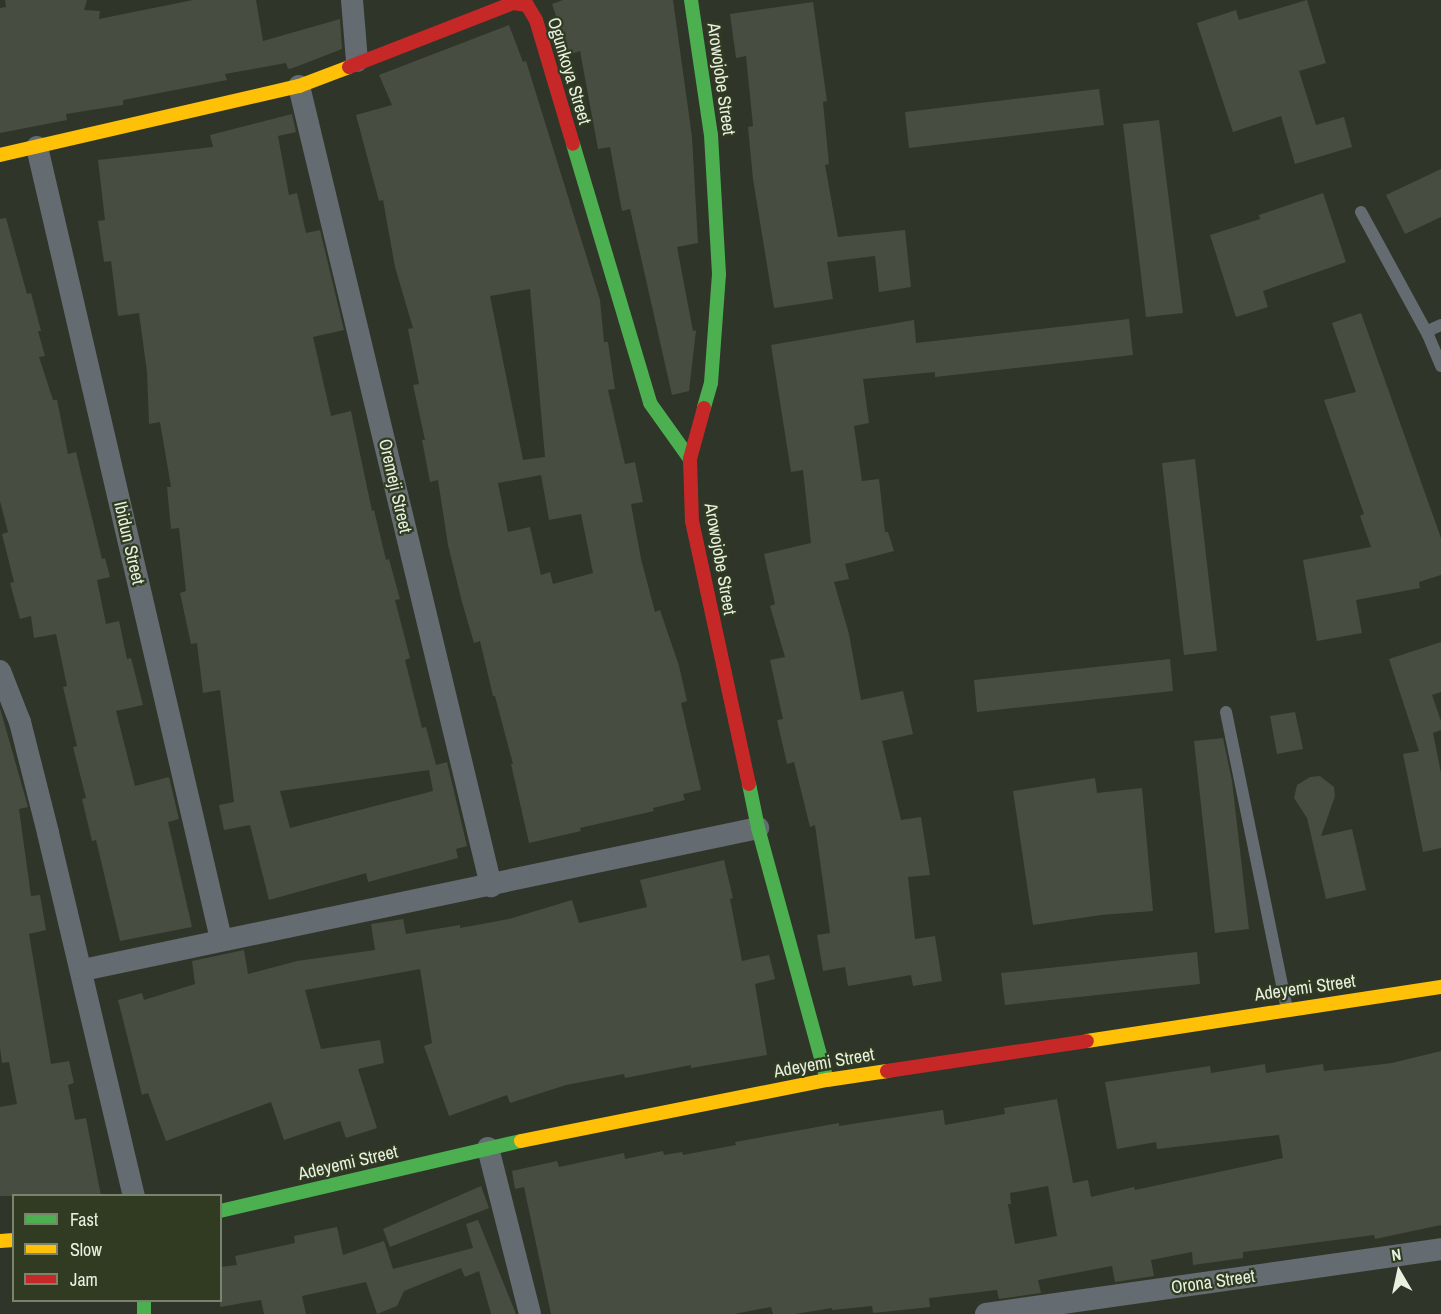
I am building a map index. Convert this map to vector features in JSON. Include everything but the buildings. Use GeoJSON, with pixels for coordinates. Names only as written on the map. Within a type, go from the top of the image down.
{"type":"FeatureCollection","features":[{"type":"Feature","properties":{"kind":"street"},"geometry":{"type":"LineString","coordinates":[[352,0],[357,61]]}},
{"type":"Feature","properties":{"kind":"street","name":"Arowojobe Street"},"geometry":{"type":"LineString","coordinates":[[691,0],[711,135],[719,274],[711,383],[690,459],[692,521],[758,828],[827,1080]]}},
{"type":"Feature","properties":{"kind":"street","name":"Ogunkoya Street"},"geometry":{"type":"LineString","coordinates":[[0,155],[299,86],[357,61],[513,3],[527,5],[536,20],[650,403],[690,459]]}},
{"type":"Feature","properties":{"kind":"street","name":"Oremeji Street"},"geometry":{"type":"LineString","coordinates":[[299,86],[491,886]]}},
{"type":"Feature","properties":{"kind":"street","name":"Ibidun Street"},"geometry":{"type":"LineString","coordinates":[[37,147],[221,939]]}},
{"type":"Feature","properties":{"kind":"street"},"geometry":{"type":"LineString","coordinates":[[0,671],[20,722],[82,970],[134,1194]]}},
{"type":"Feature","properties":{"kind":"street"},"geometry":{"type":"LineString","coordinates":[[82,970],[221,939],[491,886],[758,828]]}},
{"type":"Feature","properties":{"kind":"street","name":"Adeyemi Street"},"geometry":{"type":"LineString","coordinates":[[222,1211],[488,1148],[827,1080],[1441,987]]}},
{"type":"Feature","properties":{"kind":"street"},"geometry":{"type":"LineString","coordinates":[[488,1148],[530,1314]]}},
{"type":"Feature","properties":{"kind":"street","name":"Orona Street"},"geometry":{"type":"LineString","coordinates":[[986,1314],[1441,1249]]}},
{"type":"Feature","properties":{"kind":"lane"},"geometry":{"type":"LineString","coordinates":[[1361,212],[1428,335],[1441,366]]}},
{"type":"Feature","properties":{"kind":"lane"},"geometry":{"type":"LineString","coordinates":[[1428,335],[1430,330],[1441,325]]}},
{"type":"Feature","properties":{"kind":"lane"},"geometry":{"type":"LineString","coordinates":[[1226,712],[1287,1009]]}},
{"type":"Feature","properties":{"kind":"traffic: fast"},"geometry":{"type":"LineString","coordinates":[[691,0],[711,135],[719,274],[711,383],[704,408]]}},
{"type":"Feature","properties":{"kind":"traffic: fast"},"geometry":{"type":"LineString","coordinates":[[573,144],[650,403],[690,459]]}},
{"type":"Feature","properties":{"kind":"traffic: fast"},"geometry":{"type":"LineString","coordinates":[[749,784],[758,828],[827,1080]]}},
{"type":"Feature","properties":{"kind":"traffic: fast"},"geometry":{"type":"LineString","coordinates":[[222,1211],[521,1141]]}},
{"type":"Feature","properties":{"kind":"traffic: fast"},"geometry":{"type":"LineString","coordinates":[[144,1302],[144,1314]]}},
{"type":"Feature","properties":{"kind":"traffic: slow"},"geometry":{"type":"LineString","coordinates":[[0,155],[299,86],[349,67]]}},
{"type":"Feature","properties":{"kind":"traffic: slow"},"geometry":{"type":"LineString","coordinates":[[1087,1041],[1441,987]]}},
{"type":"Feature","properties":{"kind":"traffic: slow"},"geometry":{"type":"LineString","coordinates":[[521,1141],[827,1080],[887,1071]]}},
{"type":"Feature","properties":{"kind":"traffic: slow"},"geometry":{"type":"LineString","coordinates":[[0,1241],[12,1240]]}},
{"type":"Feature","properties":{"kind":"traffic: jam"},"geometry":{"type":"LineString","coordinates":[[349,67],[513,3],[527,5],[536,20],[573,144]]}},
{"type":"Feature","properties":{"kind":"traffic: jam"},"geometry":{"type":"LineString","coordinates":[[704,408],[690,459],[692,521],[749,784]]}},
{"type":"Feature","properties":{"kind":"traffic: jam"},"geometry":{"type":"LineString","coordinates":[[887,1071],[1087,1041]]}}]}
